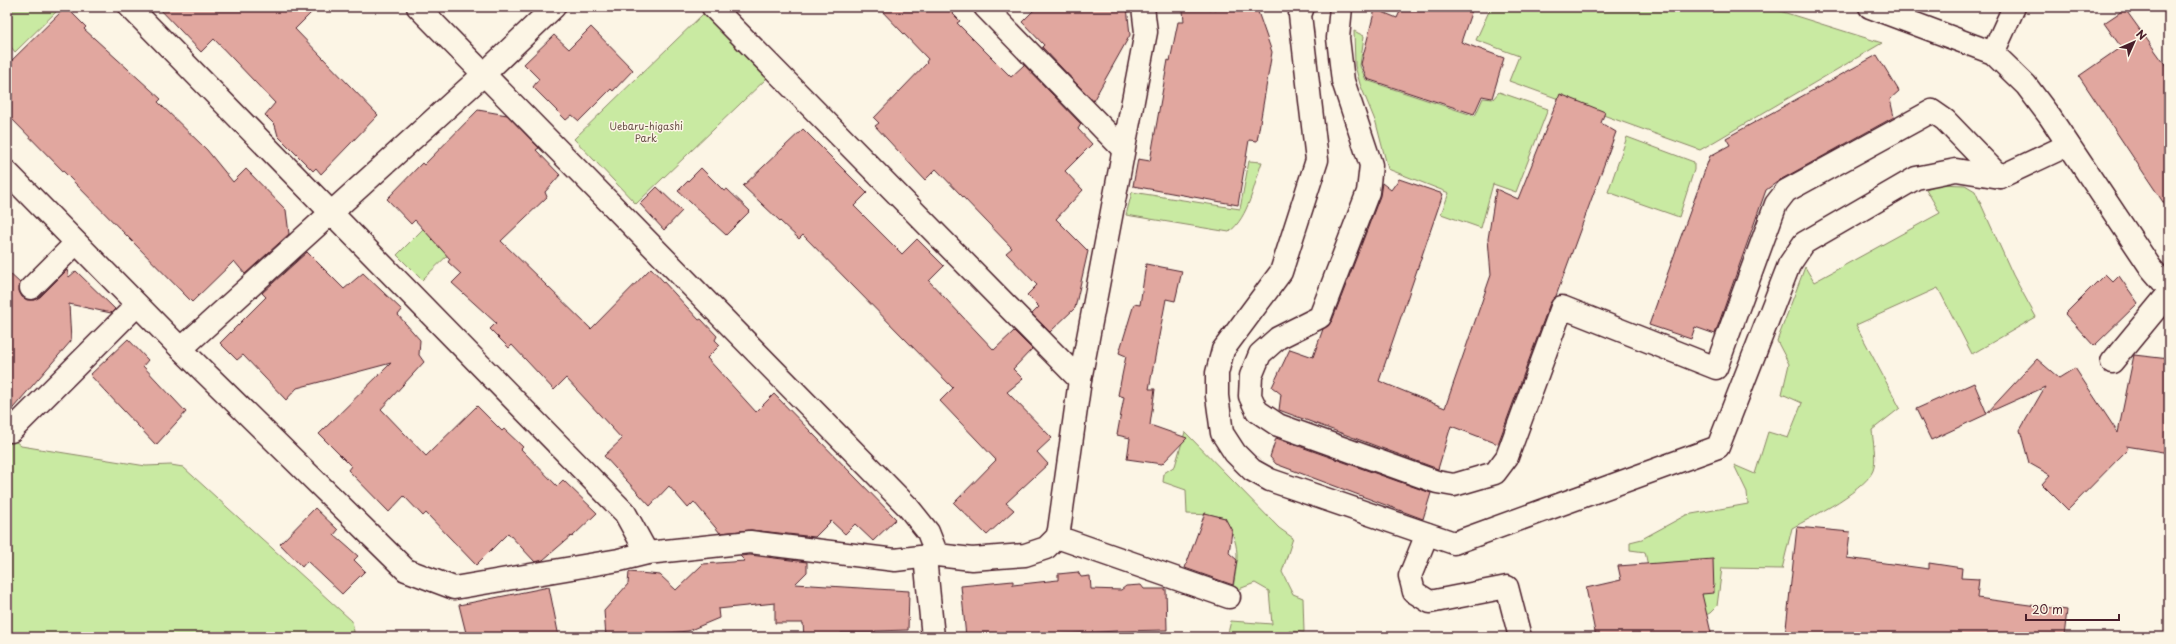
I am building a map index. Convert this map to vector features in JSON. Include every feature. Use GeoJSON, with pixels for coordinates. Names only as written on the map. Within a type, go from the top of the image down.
{"type":"FeatureCollection","features":[{"type":"Feature","properties":{"kind":"street"},"geometry":{"type":"LineString","coordinates":[[130,7],[625,513],[647,553]]}},
{"type":"Feature","properties":{"kind":"street"},"geometry":{"type":"LineString","coordinates":[[418,7],[908,507],[928,532],[931,556],[933,637]]}},
{"type":"Feature","properties":{"kind":"street"},"geometry":{"type":"LineString","coordinates":[[181,349],[483,75],[554,7]]}},
{"type":"Feature","properties":{"kind":"street"},"geometry":{"type":"LineString","coordinates":[[713,7],[1080,380]]}},
{"type":"Feature","properties":{"kind":"street"},"geometry":{"type":"LineString","coordinates":[[985,7],[1123,149]]}},
{"type":"Feature","properties":{"kind":"street"},"geometry":{"type":"LineString","coordinates":[[7,172],[181,349],[406,570],[454,588],[619,560],[647,553],[750,542],[895,560],[931,556],[972,559],[1024,555],[1046,548],[1057,537],[1080,380],[1146,32],[1143,7]]}},
{"type":"Feature","properties":{"kind":"street"},"geometry":{"type":"LineString","coordinates":[[1303,7],[1300,15],[1317,160],[1281,272],[1223,350],[1217,373],[1217,396],[1222,433],[1235,453],[1252,470],[1270,480],[1454,543],[1718,447],[1788,265],[1804,243],[1916,178],[1956,170],[2000,177],[2068,145]]}},
{"type":"Feature","properties":{"kind":"street"},"geometry":{"type":"LineString","coordinates":[[1341,7],[1338,38],[1343,80],[1372,165],[1368,192],[1320,317],[1278,338],[1260,354],[1251,376],[1250,396],[1257,411],[1278,425],[1437,482],[1454,485],[1496,473],[1507,457],[1562,307],[1716,368],[1776,204],[1786,191],[1919,116],[1932,111],[1945,120],[2000,177]]}},
{"type":"Feature","properties":{"kind":"street"},"geometry":{"type":"LineString","coordinates":[[1870,7],[1993,53],[2026,85],[2151,268],[2169,289]]}},
{"type":"Feature","properties":{"kind":"street"},"geometry":{"type":"LineString","coordinates":[[1993,53],[2014,7]]}},
{"type":"Feature","properties":{"kind":"street"},"geometry":{"type":"LineString","coordinates":[[31,288],[76,243]]}},
{"type":"Feature","properties":{"kind":"street"},"geometry":{"type":"LineString","coordinates":[[2112,362],[2169,293]]}},
{"type":"Feature","properties":{"kind":"street"},"geometry":{"type":"LineString","coordinates":[[12,431],[137,305]]}},
{"type":"Feature","properties":{"kind":"street"},"geometry":{"type":"LineString","coordinates":[[1427,534],[1410,576],[1414,592],[1430,602],[1507,587],[1520,637]]}},
{"type":"Feature","properties":{"kind":"street"},"geometry":{"type":"LineString","coordinates":[[1057,537],[1229,597]]}},
{"type":"Feature","properties":{"kind":"green space"},"geometry":{"type":"Polygon","coordinates":[[[7,7],[61,7],[15,52],[7,42],[7,7]]]}},
{"type":"Feature","properties":{"kind":"green space"},"geometry":{"type":"Polygon","coordinates":[[[1491,7],[1767,7],[1882,43],[1700,150],[1509,81],[1519,56],[1476,40],[1491,7]]]}},
{"type":"Feature","properties":{"kind":"green space","name":"Uebaru-higashi Park"},"geometry":{"type":"Polygon","coordinates":[[[703,14],[767,78],[636,204],[574,139],[703,14]]]}},
{"type":"Feature","properties":{"kind":"green space"},"geometry":{"type":"Polygon","coordinates":[[[1354,31],[1364,36],[1360,66],[1366,80],[1475,116],[1483,98],[1493,99],[1499,92],[1548,109],[1516,192],[1493,184],[1481,228],[1441,214],[1449,193],[1388,169],[1376,123],[1360,84],[1355,66],[1354,31]]]}},
{"type":"Feature","properties":{"kind":"green space"},"geometry":{"type":"Polygon","coordinates":[[[1627,137],[1694,162],[1694,170],[1679,217],[1608,192],[1627,137]]]}},
{"type":"Feature","properties":{"kind":"green space"},"geometry":{"type":"Polygon","coordinates":[[[1249,161],[1262,162],[1246,209],[1236,226],[1229,232],[1126,215],[1132,192],[1240,209],[1249,161]]]}},
{"type":"Feature","properties":{"kind":"green space"},"geometry":{"type":"Polygon","coordinates":[[[1940,184],[1965,185],[1975,191],[2013,275],[2036,317],[1972,354],[1938,288],[1856,325],[1900,408],[1872,430],[1875,462],[1870,475],[1862,484],[1839,502],[1792,528],[1782,569],[1722,568],[1717,606],[1710,613],[1663,636],[1645,552],[1630,550],[1630,542],[1642,539],[1686,515],[1748,504],[1747,492],[1734,465],[1755,474],[1768,432],[1788,438],[1802,403],[1782,394],[1789,364],[1777,341],[1805,267],[1814,282],[1940,213],[1926,189],[1940,184]]]}},
{"type":"Feature","properties":{"kind":"green space"},"geometry":{"type":"Polygon","coordinates":[[[456,196],[481,223],[422,280],[397,255],[456,196]]]}},
{"type":"Feature","properties":{"kind":"green space"},"geometry":{"type":"Polygon","coordinates":[[[1185,432],[1279,528],[1293,538],[1282,572],[1293,594],[1303,598],[1304,632],[1289,631],[1288,637],[1227,637],[1231,621],[1272,624],[1269,591],[1255,583],[1239,589],[1233,588],[1237,552],[1234,537],[1225,518],[1212,515],[1187,514],[1186,490],[1163,482],[1164,473],[1175,466],[1185,432]]]}},
{"type":"Feature","properties":{"kind":"green space"},"geometry":{"type":"Polygon","coordinates":[[[7,434],[21,446],[146,466],[171,465],[183,467],[352,621],[355,637],[7,637],[7,434]]]}},
{"type":"Feature","properties":{"kind":"building"},"geometry":{"type":"Polygon","coordinates":[[[66,7],[86,27],[84,29],[161,99],[158,102],[207,150],[233,182],[246,169],[286,210],[289,234],[245,274],[234,261],[192,302],[7,114],[7,65],[66,7]]]}},
{"type":"Feature","properties":{"kind":"building"},"geometry":{"type":"Polygon","coordinates":[[[158,7],[317,7],[295,29],[378,115],[321,174],[316,168],[313,171],[278,136],[275,125],[265,115],[275,103],[214,39],[201,52],[158,7]]]}},
{"type":"Feature","properties":{"kind":"building"},"geometry":{"type":"Polygon","coordinates":[[[878,7],[946,7],[960,21],[957,23],[1011,77],[1024,65],[1081,124],[1078,129],[1092,144],[1065,171],[1083,190],[1056,219],[1088,251],[1075,308],[1050,332],[1032,314],[1039,307],[1027,295],[1037,285],[1006,253],[1012,248],[936,169],[925,180],[875,126],[879,123],[874,118],[927,63],[926,62],[928,59],[878,7]]]}},
{"type":"Feature","properties":{"kind":"building"},"geometry":{"type":"Polygon","coordinates":[[[1037,7],[1127,7],[1130,35],[1093,101],[1042,47],[1044,45],[1022,22],[1037,7]]]}},
{"type":"Feature","properties":{"kind":"building"},"geometry":{"type":"Polygon","coordinates":[[[1402,7],[1473,7],[1461,42],[1504,58],[1492,98],[1482,96],[1474,114],[1367,79],[1361,64],[1375,9],[1397,18],[1402,7]]]}},
{"type":"Feature","properties":{"kind":"building"},"geometry":{"type":"Polygon","coordinates":[[[1257,9],[1272,52],[1257,141],[1249,140],[1238,205],[1133,186],[1138,159],[1150,161],[1168,60],[1170,61],[1178,22],[1184,22],[1183,10],[1257,9]]]}},
{"type":"Feature","properties":{"kind":"building"},"geometry":{"type":"Polygon","coordinates":[[[2125,9],[2169,70],[2169,211],[2079,76],[2121,47],[2104,23],[2125,9]]]}},
{"type":"Feature","properties":{"kind":"building"},"geometry":{"type":"Polygon","coordinates":[[[591,27],[633,70],[613,91],[611,89],[579,121],[572,115],[566,120],[533,87],[539,79],[524,64],[554,35],[569,49],[591,27]]]}},
{"type":"Feature","properties":{"kind":"building"},"geometry":{"type":"Polygon","coordinates":[[[1877,55],[1899,91],[1890,99],[1894,117],[1780,180],[1766,190],[1715,334],[1695,327],[1691,339],[1649,325],[1710,156],[1730,145],[1726,138],[1877,55]]]}},
{"type":"Feature","properties":{"kind":"building"},"geometry":{"type":"Polygon","coordinates":[[[1560,94],[1605,112],[1601,123],[1616,132],[1556,296],[1550,303],[1498,444],[1451,426],[1438,469],[1279,410],[1281,394],[1272,387],[1290,349],[1313,357],[1323,329],[1332,321],[1380,196],[1382,183],[1391,190],[1399,179],[1443,194],[1379,381],[1445,408],[1491,275],[1488,239],[1496,189],[1518,199],[1560,94]]]}},
{"type":"Feature","properties":{"kind":"building"},"geometry":{"type":"Polygon","coordinates":[[[478,110],[507,115],[539,148],[536,150],[560,175],[545,192],[547,197],[501,241],[591,329],[651,268],[699,320],[701,319],[717,336],[715,340],[720,345],[707,358],[756,412],[774,394],[896,519],[873,541],[855,524],[845,534],[831,521],[815,537],[751,530],[720,533],[694,502],[688,508],[669,486],[650,506],[604,456],[622,439],[566,378],[554,390],[512,345],[509,348],[490,329],[496,323],[452,283],[461,274],[448,262],[450,259],[415,220],[411,224],[387,199],[422,163],[424,165],[478,110]]]}},
{"type":"Feature","properties":{"kind":"building"},"geometry":{"type":"Polygon","coordinates":[[[803,129],[867,193],[854,206],[902,254],[917,239],[944,266],[929,281],[994,350],[1014,331],[1032,349],[1013,369],[1023,379],[1007,392],[1052,438],[1037,452],[1048,464],[1006,503],[1014,510],[987,535],[954,503],[996,460],[940,401],[953,388],[803,235],[799,239],[743,186],[803,129]]]}},
{"type":"Feature","properties":{"kind":"building"},"geometry":{"type":"Polygon","coordinates":[[[701,168],[724,191],[727,189],[750,211],[726,235],[678,191],[701,168]]]}},
{"type":"Feature","properties":{"kind":"building"},"geometry":{"type":"Polygon","coordinates":[[[657,187],[682,211],[664,230],[640,204],[657,187]]]}},
{"type":"Feature","properties":{"kind":"building"},"geometry":{"type":"Polygon","coordinates":[[[307,252],[344,289],[363,273],[402,310],[398,315],[420,340],[419,355],[424,362],[381,409],[426,456],[477,406],[502,431],[504,429],[523,447],[521,449],[557,486],[563,480],[597,513],[572,537],[571,536],[543,560],[535,562],[508,533],[476,565],[426,513],[423,516],[404,496],[389,512],[348,470],[351,466],[319,434],[391,363],[297,388],[286,400],[243,355],[237,360],[220,343],[266,297],[262,293],[307,252]]]}},
{"type":"Feature","properties":{"kind":"building"},"geometry":{"type":"Polygon","coordinates":[[[1146,264],[1182,271],[1175,301],[1166,299],[1149,389],[1155,389],[1150,425],[1187,438],[1162,464],[1127,459],[1130,438],[1117,435],[1124,397],[1118,395],[1126,356],[1119,353],[1134,304],[1140,305],[1146,264]]]}},
{"type":"Feature","properties":{"kind":"building"},"geometry":{"type":"Polygon","coordinates":[[[67,270],[69,277],[76,271],[115,309],[111,313],[69,304],[71,341],[7,415],[7,271],[20,283],[19,291],[22,297],[27,300],[34,300],[40,297],[67,270]]]}},
{"type":"Feature","properties":{"kind":"building"},"geometry":{"type":"Polygon","coordinates":[[[2105,274],[2113,282],[2119,276],[2138,303],[2094,346],[2065,314],[2105,274]]]}},
{"type":"Feature","properties":{"kind":"building"},"geometry":{"type":"Polygon","coordinates":[[[128,339],[148,360],[143,366],[186,412],[156,445],[90,375],[128,339]]]}},
{"type":"Feature","properties":{"kind":"building"},"geometry":{"type":"Polygon","coordinates":[[[2134,355],[2169,359],[2169,453],[2126,446],[2128,449],[2068,510],[2042,484],[2050,475],[2029,463],[2020,430],[2045,387],[1987,413],[2037,359],[2059,378],[2075,368],[2118,433],[2134,355]]]}},
{"type":"Feature","properties":{"kind":"building"},"geometry":{"type":"Polygon","coordinates":[[[1974,383],[1987,414],[1931,440],[1916,409],[1974,383]]]}},
{"type":"Feature","properties":{"kind":"building"},"geometry":{"type":"Polygon","coordinates":[[[1276,438],[1431,493],[1423,519],[1276,464],[1270,457],[1276,438]]]}},
{"type":"Feature","properties":{"kind":"building"},"geometry":{"type":"Polygon","coordinates":[[[315,508],[338,530],[334,535],[358,556],[354,560],[365,571],[342,594],[307,561],[302,567],[280,544],[315,508]]]}},
{"type":"Feature","properties":{"kind":"building"},"geometry":{"type":"Polygon","coordinates":[[[1205,513],[1225,518],[1232,531],[1229,553],[1237,560],[1233,585],[1185,568],[1205,513]]]}},
{"type":"Feature","properties":{"kind":"building"},"geometry":{"type":"Polygon","coordinates":[[[1797,527],[1850,532],[1847,558],[1929,569],[1929,563],[1962,568],[1961,578],[1979,579],[1977,598],[2067,610],[2064,637],[1785,637],[1797,527]]]}},
{"type":"Feature","properties":{"kind":"building"},"geometry":{"type":"Polygon","coordinates":[[[750,555],[807,562],[807,572],[795,584],[909,591],[908,630],[875,631],[875,633],[841,633],[840,637],[804,637],[803,623],[775,623],[775,603],[718,609],[719,618],[688,631],[629,637],[606,637],[604,611],[628,584],[629,572],[660,575],[676,590],[703,564],[745,561],[740,556],[750,555]]]}},
{"type":"Feature","properties":{"kind":"building"},"geometry":{"type":"Polygon","coordinates":[[[1713,559],[1714,593],[1702,594],[1712,637],[1596,637],[1586,588],[1621,580],[1618,566],[1713,559]]]}},
{"type":"Feature","properties":{"kind":"building"},"geometry":{"type":"Polygon","coordinates":[[[1078,572],[1081,577],[1090,576],[1091,589],[1121,590],[1126,586],[1141,585],[1144,589],[1166,589],[1167,630],[1047,635],[1047,637],[966,637],[961,586],[1013,581],[1013,585],[1058,580],[1058,574],[1078,572]]]}},
{"type":"Feature","properties":{"kind":"building"},"geometry":{"type":"Polygon","coordinates":[[[549,587],[559,637],[467,637],[459,605],[549,587]]]}}]}
